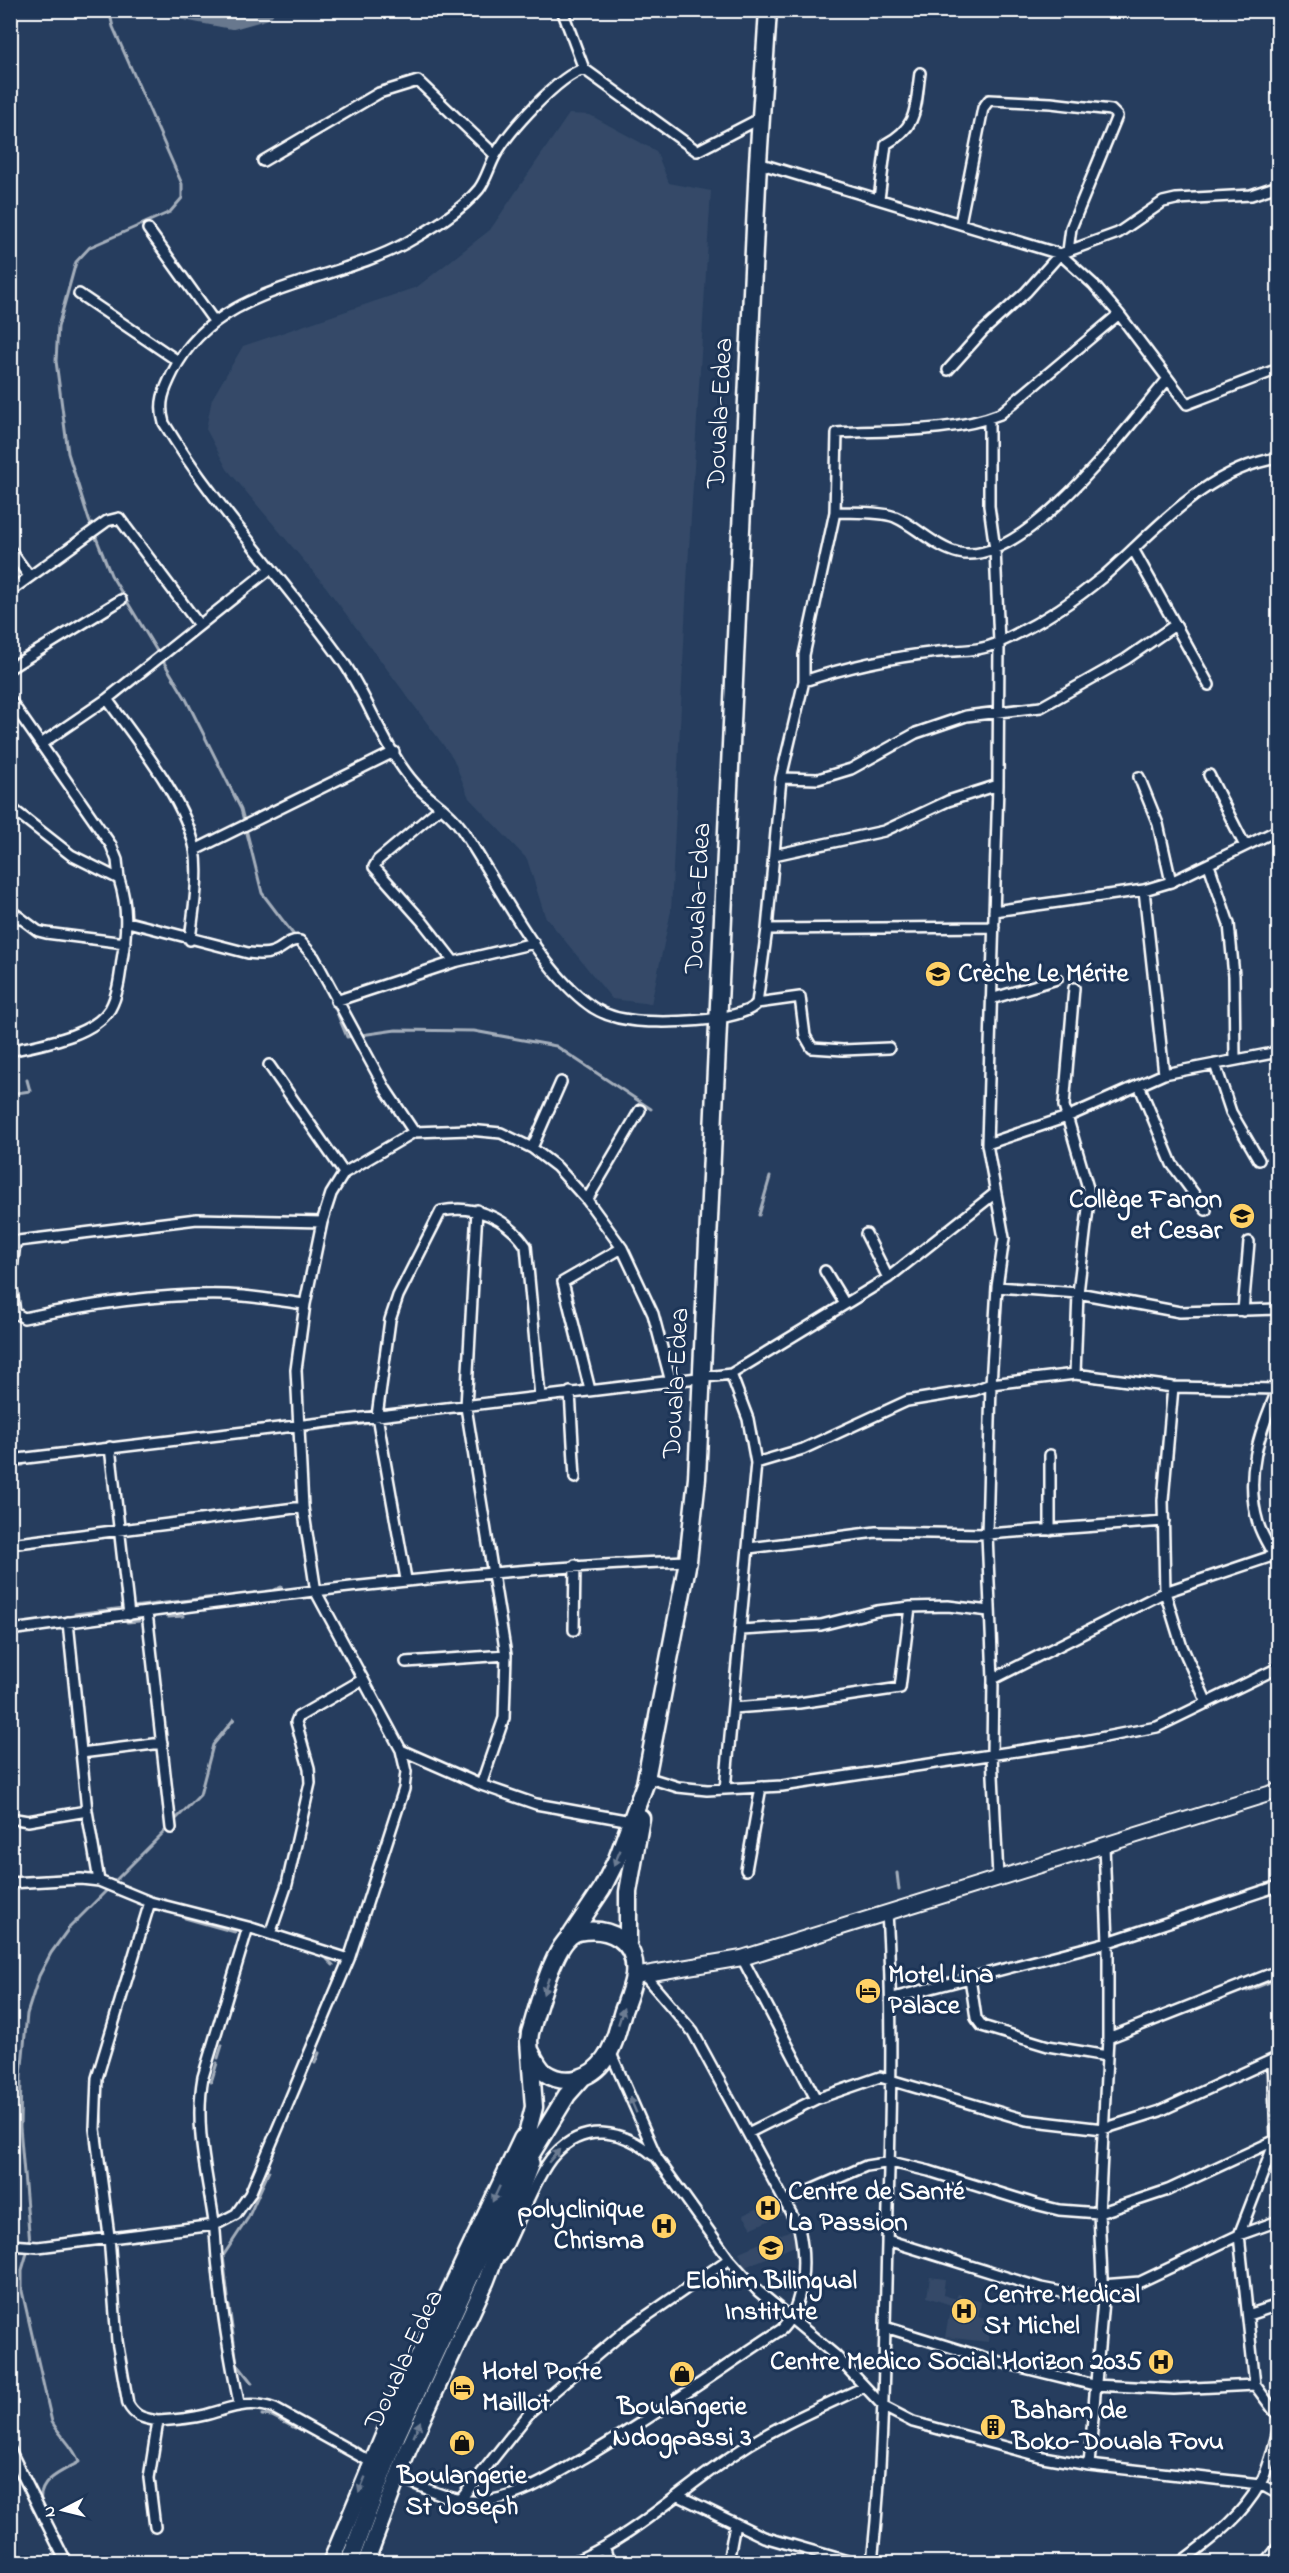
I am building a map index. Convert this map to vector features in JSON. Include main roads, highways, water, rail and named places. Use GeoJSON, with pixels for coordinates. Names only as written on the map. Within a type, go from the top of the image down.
{"type":"FeatureCollection","features":[{"type":"Feature","properties":{"kind":"highway","name":"Douala-Edea"},"geometry":{"type":"LineString","coordinates":[[645,1780],[688,1562],[704,1378],[758,163],[768,10]]}},
{"type":"Feature","properties":{"kind":"highway"},"geometry":{"type":"LineString","coordinates":[[536,2128],[530,2033],[557,1953],[602,1889],[631,1821],[645,1780]]}},
{"type":"Feature","properties":{"kind":"highway"},"geometry":{"type":"LineString","coordinates":[[530,2050],[544,2072],[566,2080],[583,2077],[597,2069],[610,2051],[640,1976],[628,1943],[628,1892],[645,1780]]}},
{"type":"Feature","properties":{"kind":"highway"},"geometry":{"type":"LineString","coordinates":[[572,1934],[590,1930],[606,1931],[620,1936],[628,1943]]}},
{"type":"Feature","properties":{"kind":"highway","name":"Douala-Edea"},"geometry":{"type":"LineString","coordinates":[[349,2562],[397,2435],[514,2182],[536,2128],[583,2077]]}},
{"type":"Feature","properties":{"kind":"main road"},"geometry":{"type":"LineString","coordinates":[[640,1976],[742,1958],[1278,1791]]}},
{"type":"Feature","properties":{"kind":"main road"},"geometry":{"type":"LineString","coordinates":[[366,2562],[428,2403],[486,2281],[536,2128]]}},
{"type":"Feature","properties":{"kind":"main road"},"geometry":{"type":"LineString","coordinates":[[331,2562],[371,2462],[536,2128]]}},
{"type":"Feature","properties":{"kind":"waterway"},"geometry":{"type":"LineString","coordinates":[[109,10],[113,27],[182,184],[182,198],[170,212],[90,247],[76,262],[58,327],[56,361],[68,453],[89,520],[111,575],[186,699],[241,809],[262,893],[296,938]]}},
{"type":"Feature","properties":{"kind":"waterway"},"geometry":{"type":"LineString","coordinates":[[184,10],[232,19],[264,10]]}},
{"type":"Feature","properties":{"kind":"waterway"},"geometry":{"type":"LineString","coordinates":[[333,1003],[347,1037],[396,1030],[474,1031],[556,1046],[651,1109]]}},
{"type":"Feature","properties":{"kind":"waterway"},"geometry":{"type":"LineString","coordinates":[[10,1094],[30,1091],[27,1080]]}},
{"type":"Feature","properties":{"kind":"waterway"},"geometry":{"type":"LineString","coordinates":[[759,1215],[770,1177]]}},
{"type":"Feature","properties":{"kind":"waterway"},"geometry":{"type":"LineString","coordinates":[[346,1426],[371,1423]]}},
{"type":"Feature","properties":{"kind":"waterway"},"geometry":{"type":"LineString","coordinates":[[305,1431],[336,1427]]}},
{"type":"Feature","properties":{"kind":"waterway"},"geometry":{"type":"LineString","coordinates":[[10,1467],[23,1465]]}},
{"type":"Feature","properties":{"kind":"waterway"},"geometry":{"type":"LineString","coordinates":[[270,1592],[281,1587]]}},
{"type":"Feature","properties":{"kind":"waterway"},"geometry":{"type":"LineString","coordinates":[[75,1614],[214,1597]]}},
{"type":"Feature","properties":{"kind":"waterway"},"geometry":{"type":"LineString","coordinates":[[168,1617],[183,1616]]}},
{"type":"Feature","properties":{"kind":"waterway"},"geometry":{"type":"LineString","coordinates":[[127,1622],[139,1621]]}},
{"type":"Feature","properties":{"kind":"waterway"},"geometry":{"type":"LineString","coordinates":[[172,1823],[200,1795],[213,1745],[234,1719]]}},
{"type":"Feature","properties":{"kind":"waterway"},"geometry":{"type":"LineString","coordinates":[[113,1883],[168,1828]]}},
{"type":"Feature","properties":{"kind":"waterway"},"geometry":{"type":"LineString","coordinates":[[897,1873],[899,1890]]}},
{"type":"Feature","properties":{"kind":"waterway"},"geometry":{"type":"LineString","coordinates":[[41,2503],[41,2495],[47,2482],[79,2462],[74,2451],[52,2422],[22,2291],[22,2270],[30,2243],[20,2127],[21,2076],[27,2014],[39,1976],[51,1953],[69,1928],[109,1888]]}},
{"type":"Feature","properties":{"kind":"waterway"},"geometry":{"type":"LineString","coordinates":[[185,1918],[235,1932]]}},
{"type":"Feature","properties":{"kind":"waterway"},"geometry":{"type":"LineString","coordinates":[[327,1959],[333,1965]]}},
{"type":"Feature","properties":{"kind":"waterway"},"geometry":{"type":"LineString","coordinates":[[1247,1991],[1277,1979]]}},
{"type":"Feature","properties":{"kind":"waterway"},"geometry":{"type":"LineString","coordinates":[[218,2058],[222,2045]]}},
{"type":"Feature","properties":{"kind":"waterway"},"geometry":{"type":"LineString","coordinates":[[315,2063],[319,2053]]}},
{"type":"Feature","properties":{"kind":"waterway"},"geometry":{"type":"LineString","coordinates":[[103,2077],[108,2055]]}},
{"type":"Feature","properties":{"kind":"waterway"},"geometry":{"type":"LineString","coordinates":[[211,2082],[217,2063]]}},
{"type":"Feature","properties":{"kind":"waterway"},"geometry":{"type":"LineString","coordinates":[[100,2105],[102,2127]]}},
{"type":"Feature","properties":{"kind":"waterway"},"geometry":{"type":"LineString","coordinates":[[228,2297],[223,2256],[248,2218],[269,2171]]}},
{"type":"Feature","properties":{"kind":"waterway"},"geometry":{"type":"LineString","coordinates":[[229,2306],[237,2364],[252,2383]]}},
{"type":"Feature","properties":{"kind":"waterway"},"geometry":{"type":"LineString","coordinates":[[262,2415],[272,2416],[295,2428]]}},
{"type":"Feature","properties":{"kind":"place","name":"Crèche Le Mérite"},"geometry":{"type":"Point","coordinates":[938,974]}},
{"type":"Feature","properties":{"kind":"place","name":"Collège Fanon et Cesar"},"geometry":{"type":"Point","coordinates":[1242,1216]}},
{"type":"Feature","properties":{"kind":"place","name":"Motel Lina Palace"},"geometry":{"type":"Point","coordinates":[868,1991]}},
{"type":"Feature","properties":{"kind":"place","name":"Centre de Santé La Passion"},"geometry":{"type":"Point","coordinates":[768,2208]}},
{"type":"Feature","properties":{"kind":"place","name":"polyclinique Chrisma"},"geometry":{"type":"Point","coordinates":[664,2226]}},
{"type":"Feature","properties":{"kind":"place","name":"Elohim Bilingual Institute"},"geometry":{"type":"Point","coordinates":[771,2248]}},
{"type":"Feature","properties":{"kind":"place","name":"Centre Medical St Michel"},"geometry":{"type":"Point","coordinates":[964,2311]}},
{"type":"Feature","properties":{"kind":"place","name":"Centre Medico Social Horizon 2035"},"geometry":{"type":"Point","coordinates":[1161,2362]}},
{"type":"Feature","properties":{"kind":"place","name":"Boulangerie Ndogpassi 3"},"geometry":{"type":"Point","coordinates":[682,2374]}},
{"type":"Feature","properties":{"kind":"place","name":"Hotel Porte Maillot"},"geometry":{"type":"Point","coordinates":[462,2388]}},
{"type":"Feature","properties":{"kind":"place","name":"Baham de Boko-Douala Fovu"},"geometry":{"type":"Point","coordinates":[993,2427]}},
{"type":"Feature","properties":{"kind":"place","name":"Boulangerie St Joseph"},"geometry":{"type":"Point","coordinates":[462,2443]}}]}
